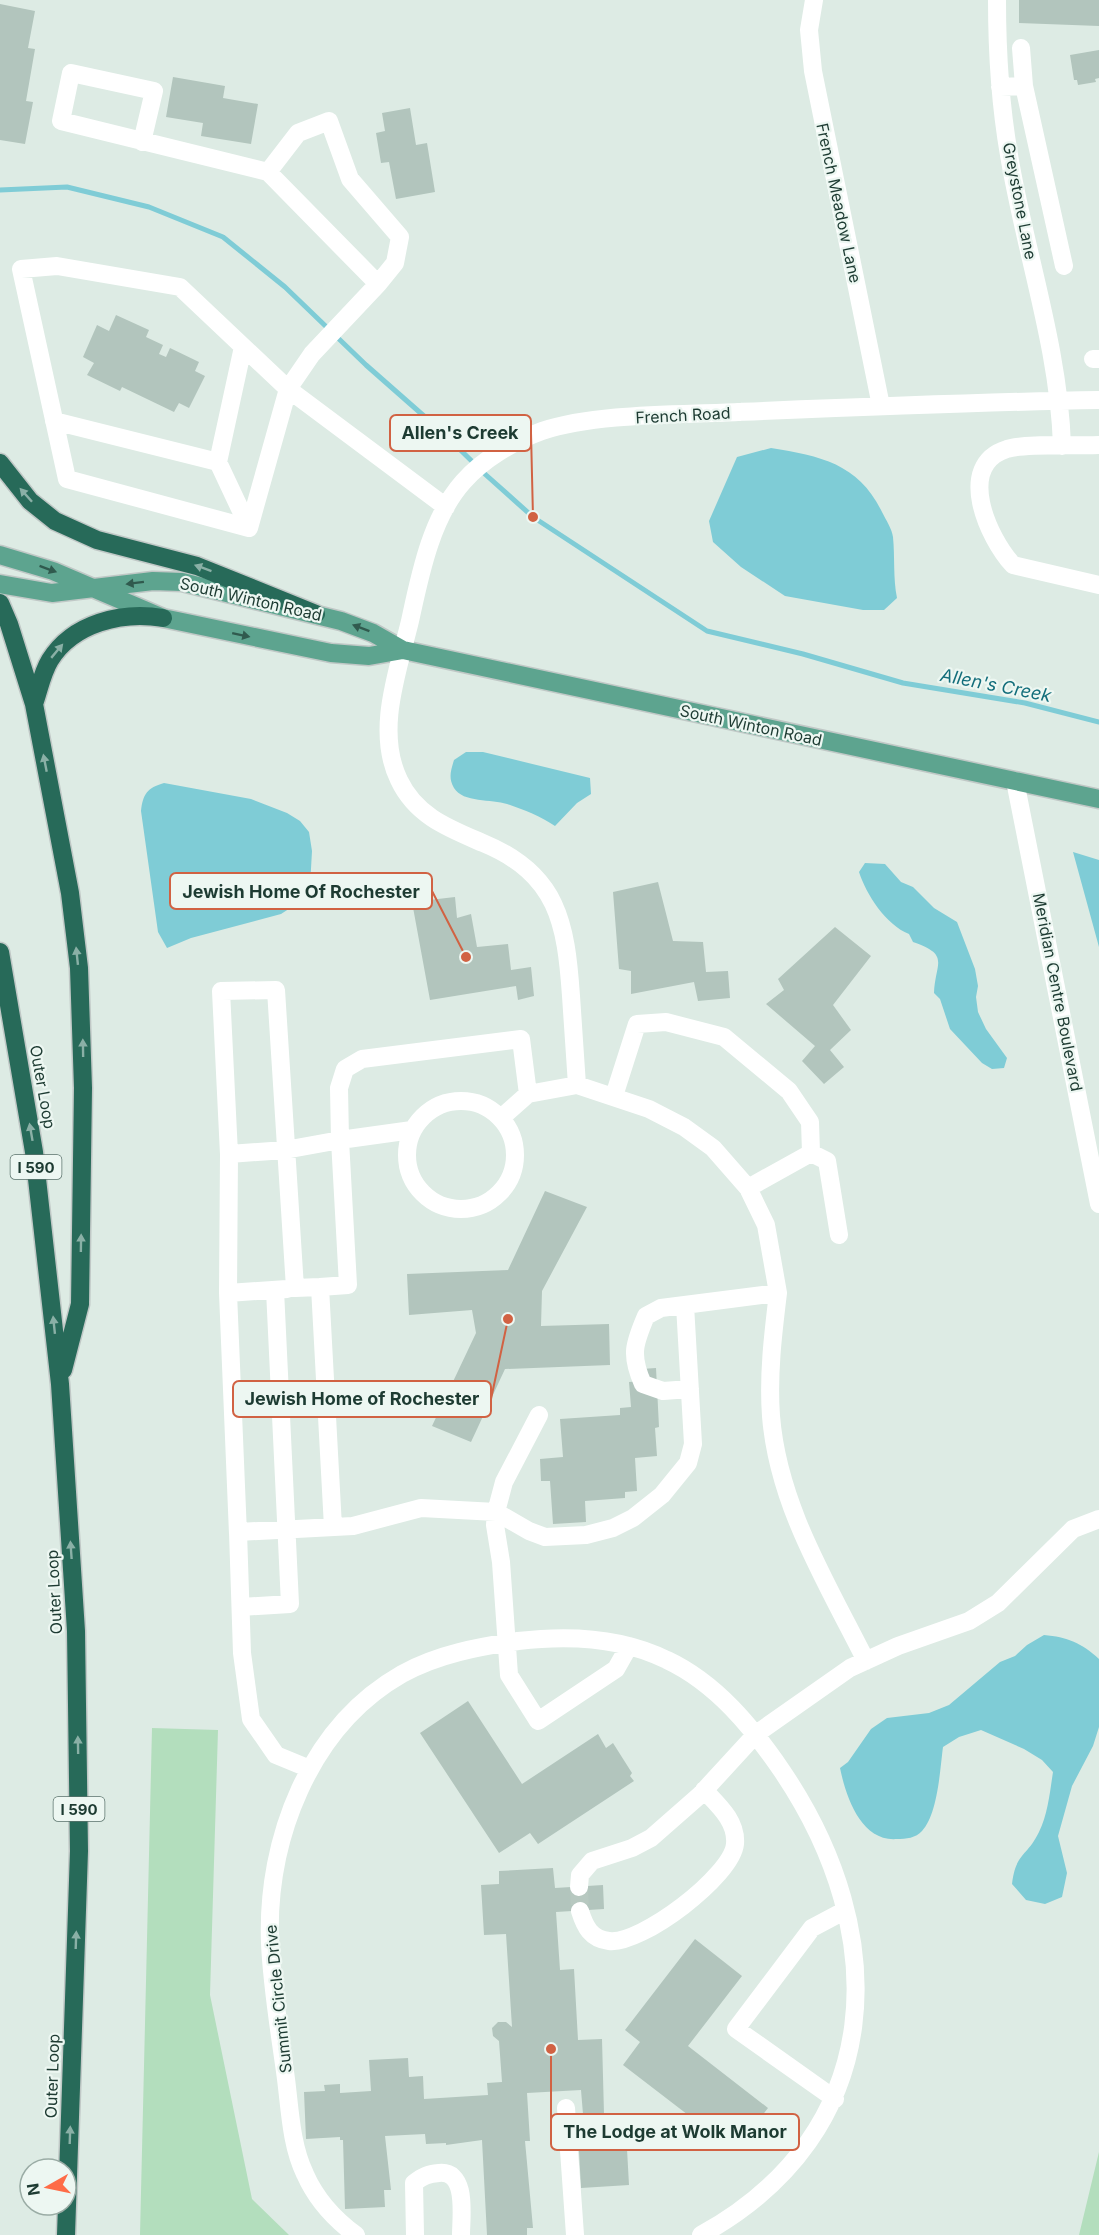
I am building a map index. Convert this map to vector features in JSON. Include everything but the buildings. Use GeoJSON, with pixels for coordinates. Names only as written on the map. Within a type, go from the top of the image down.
{"type":"FeatureCollection","features":[{"type":"Feature","properties":{"kind":"highway"},"geometry":{"type":"LineString","coordinates":[[0,463],[30,501],[55,521],[97,540],[197,566],[316,614]]}},
{"type":"Feature","properties":{"kind":"highway"},"geometry":{"type":"LineString","coordinates":[[0,603],[9,624],[34,704],[71,901],[83,1039],[80,1304],[60,1384]]}},
{"type":"Feature","properties":{"kind":"highway"},"geometry":{"type":"LineString","coordinates":[[34,704],[50,660],[75,635],[115,618],[142,615],[163,618]]}},
{"type":"Feature","properties":{"kind":"highway","name":"Outer Loop"},"geometry":{"type":"LineString","coordinates":[[0,952],[34,1152],[60,1384],[76,1631],[79,1851],[66,2235]]}},
{"type":"Feature","properties":{"kind":"main road","name":"South Winton Road"},"geometry":{"type":"LineString","coordinates":[[0,555],[46,568],[163,618],[332,653],[369,656],[403,650]]}},
{"type":"Feature","properties":{"kind":"main road","name":"South Winton Road"},"geometry":{"type":"LineString","coordinates":[[0,584],[45,593],[171,581],[316,614],[373,633],[403,650],[1099,799]]}},
{"type":"Feature","properties":{"kind":"street","name":"French Meadow Lane"},"geometry":{"type":"LineString","coordinates":[[814,0],[809,30],[813,71],[881,406]]}},
{"type":"Feature","properties":{"kind":"street","name":"Greystone Lane"},"geometry":{"type":"LineString","coordinates":[[998,0],[997,63],[1009,155],[1061,400],[1062,446]]}},
{"type":"Feature","properties":{"kind":"street"},"geometry":{"type":"LineString","coordinates":[[1022,48],[1024,86],[1064,267]]}},
{"type":"Feature","properties":{"kind":"street"},"geometry":{"type":"LineString","coordinates":[[142,142],[154,92],[71,73],[61,121],[142,142],[268,172],[378,284]]}},
{"type":"Feature","properties":{"kind":"street"},"geometry":{"type":"LineString","coordinates":[[1000,87],[1024,86]]}},
{"type":"Feature","properties":{"kind":"street"},"geometry":{"type":"LineString","coordinates":[[249,528],[288,389],[312,354],[364,301],[395,262],[400,237],[350,179],[329,121],[298,134],[268,172]]}},
{"type":"Feature","properties":{"kind":"street"},"geometry":{"type":"LineString","coordinates":[[249,528],[67,479],[21,269],[57,266],[180,287],[288,389],[450,501]]}},
{"type":"Feature","properties":{"kind":"street"},"geometry":{"type":"LineString","coordinates":[[243,347],[218,462],[249,528]]}},
{"type":"Feature","properties":{"kind":"street","name":"French Road"},"geometry":{"type":"LineString","coordinates":[[577,1085],[569,957],[565,931],[556,906],[537,878],[515,860],[427,817],[411,801],[392,763],[387,724],[418,583],[450,501],[463,482],[502,450],[542,431],[568,424],[650,416],[1099,400]]}},
{"type":"Feature","properties":{"kind":"street"},"geometry":{"type":"LineString","coordinates":[[54,421],[218,462]]}},
{"type":"Feature","properties":{"kind":"street"},"geometry":{"type":"LineString","coordinates":[[1099,445],[1008,448],[989,458],[980,474],[981,501],[1005,556],[1013,565],[1099,585]]}},
{"type":"Feature","properties":{"kind":"street","name":"Meridian Centre Boulevard"},"geometry":{"type":"LineString","coordinates":[[1015,781],[1098,1199]]}},
{"type":"Feature","properties":{"kind":"street"},"geometry":{"type":"LineString","coordinates":[[295,1288],[276,990],[221,991],[229,1154],[228,1293],[242,1653],[251,1719],[276,1755],[310,1769]]}},
{"type":"Feature","properties":{"kind":"street"},"geometry":{"type":"LineString","coordinates":[[614,1096],[637,1024],[666,1022],[724,1037],[789,1091],[810,1122],[811,1153]]}},
{"type":"Feature","properties":{"kind":"street"},"geometry":{"type":"LineString","coordinates":[[228,1293],[348,1285],[339,1088],[345,1069],[362,1059],[521,1039],[528,1094]]}},
{"type":"Feature","properties":{"kind":"street"},"geometry":{"type":"LineString","coordinates":[[501,1118],[528,1094],[577,1085],[649,1109],[684,1127],[712,1148],[748,1188],[766,1225],[778,1293],[771,1381],[771,1416],[779,1465],[798,1523],[866,1661]]}},
{"type":"Feature","properties":{"kind":"street"},"geometry":{"type":"LineString","coordinates":[[454,1101],[471,1101],[487,1107],[501,1118],[511,1134],[515,1151],[513,1170],[505,1186],[493,1199],[468,1208],[441,1206],[425,1196],[414,1182],[407,1165],[407,1147],[412,1130],[423,1116],[437,1106],[454,1101]]}},
{"type":"Feature","properties":{"kind":"street"},"geometry":{"type":"LineString","coordinates":[[229,1154],[285,1150],[412,1130]]}},
{"type":"Feature","properties":{"kind":"street"},"geometry":{"type":"LineString","coordinates":[[748,1188],[811,1153]]}},
{"type":"Feature","properties":{"kind":"street"},"geometry":{"type":"LineString","coordinates":[[811,1153],[828,1161],[839,1234]]}},
{"type":"Feature","properties":{"kind":"street"},"geometry":{"type":"LineString","coordinates":[[320,1287],[333,1527]]}},
{"type":"Feature","properties":{"kind":"street"},"geometry":{"type":"LineString","coordinates":[[241,1607],[290,1604],[275,1290]]}},
{"type":"Feature","properties":{"kind":"street"},"geometry":{"type":"LineString","coordinates":[[690,1389],[663,1391],[643,1384],[635,1368],[633,1346],[646,1316],[661,1308],[778,1293]]}},
{"type":"Feature","properties":{"kind":"street"},"geometry":{"type":"LineString","coordinates":[[238,1534],[238,1532],[353,1526],[421,1508],[496,1512],[529,1531],[545,1537],[586,1535],[613,1528],[633,1518],[662,1495],[688,1463],[693,1444],[685,1305]]}},
{"type":"Feature","properties":{"kind":"street"},"geometry":{"type":"LineString","coordinates":[[539,1415],[504,1482],[496,1512],[509,1675],[538,1721],[616,1669],[629,1646]]}},
{"type":"Feature","properties":{"kind":"street"},"geometry":{"type":"LineString","coordinates":[[579,1887],[580,1875],[592,1861],[632,1848],[651,1838],[704,1790],[756,1734],[850,1668],[898,1646],[969,1621],[998,1603],[1073,1529],[1099,1519]]}},
{"type":"Feature","properties":{"kind":"street","name":"Summit Circle Drive"},"geometry":{"type":"LineString","coordinates":[[356,2235],[340,2222],[319,2199],[299,2158],[270,1952],[272,1889],[278,1852],[289,1814],[310,1769],[327,1742],[350,1715],[384,1685],[435,1659],[478,1647],[573,1638],[629,1646],[669,1660],[690,1672],[710,1688],[756,1734],[809,1817],[826,1854],[844,1911],[854,1962],[856,1998],[849,2056],[835,2099],[810,2143],[786,2172],[745,2208],[701,2235]]}},
{"type":"Feature","properties":{"kind":"street"},"geometry":{"type":"LineString","coordinates":[[580,1911],[586,1928],[594,1936],[617,1941],[667,1918],[697,1894],[728,1860],[735,1846],[735,1834],[728,1816],[704,1790]]}},
{"type":"Feature","properties":{"kind":"street"},"geometry":{"type":"LineString","coordinates":[[835,2099],[736,2029],[812,1928],[844,1911]]}},
{"type":"Feature","properties":{"kind":"street"},"geometry":{"type":"LineString","coordinates":[[566,2108],[575,2235]]}},
{"type":"Feature","properties":{"kind":"street"},"geometry":{"type":"LineString","coordinates":[[415,2235],[414,2183],[424,2175],[445,2172],[455,2178],[461,2193],[461,2235]]}},
{"type":"Feature","properties":{"kind":"green space"},"geometry":{"type":"Polygon","coordinates":[[[152,1728],[218,1730],[210,1995],[252,2199],[289,2235],[140,2235],[152,1728]]]}},
{"type":"Feature","properties":{"kind":"green space"},"geometry":{"type":"Polygon","coordinates":[[[1099,2152],[1099,2235],[1079,2235],[1099,2152]]]}},
{"type":"Feature","properties":{"kind":"water"},"geometry":{"type":"Polygon","coordinates":[[[771,448],[822,459],[837,465],[862,483],[873,496],[889,524],[893,537],[897,598],[884,610],[863,610],[785,596],[741,567],[713,542],[709,521],[737,457],[771,448]]]}},
{"type":"Feature","properties":{"kind":"water"},"geometry":{"type":"Polygon","coordinates":[[[466,752],[483,752],[590,778],[591,794],[577,803],[555,826],[538,816],[501,802],[464,796],[454,788],[451,774],[454,760],[466,752]]]}},
{"type":"Feature","properties":{"kind":"water"},"geometry":{"type":"Polygon","coordinates":[[[164,783],[251,799],[287,813],[300,821],[309,832],[312,851],[310,886],[298,903],[281,914],[191,938],[167,948],[158,932],[141,811],[147,792],[164,783]]]}},
{"type":"Feature","properties":{"kind":"water"},"geometry":{"type":"Polygon","coordinates":[[[1073,852],[1099,860],[1099,947],[1073,852]]]}},
{"type":"Feature","properties":{"kind":"water"},"geometry":{"type":"Polygon","coordinates":[[[865,863],[885,864],[901,882],[913,887],[934,908],[957,922],[975,969],[978,986],[976,997],[978,1012],[986,1029],[1007,1058],[1004,1068],[992,1069],[982,1063],[950,1029],[940,999],[934,993],[938,967],[937,956],[913,942],[909,934],[892,924],[878,908],[859,872],[865,863]]]}},
{"type":"Feature","properties":{"kind":"water"},"geometry":{"type":"Polygon","coordinates":[[[1044,1635],[1074,1642],[1099,1659],[1099,1727],[1093,1746],[1072,1786],[1058,1836],[1067,1873],[1062,1897],[1045,1904],[1026,1900],[1012,1884],[1016,1866],[1035,1840],[1047,1810],[1053,1772],[1042,1760],[1024,1749],[981,1730],[959,1737],[943,1747],[935,1803],[927,1823],[917,1835],[900,1839],[884,1838],[865,1826],[851,1804],[840,1768],[848,1762],[871,1729],[887,1718],[929,1713],[949,1705],[1000,1662],[1015,1656],[1027,1645],[1044,1635]]]}},
{"type":"Feature","properties":{"kind":"waterway","name":"Allen's Creek"},"geometry":{"type":"LineString","coordinates":[[0,190],[67,187],[149,207],[223,237],[285,287],[366,365],[533,517],[707,631],[803,654],[903,683],[1025,703],[1099,722]]}},
{"type":"Feature","properties":{"kind":"tunnel"},"geometry":{"type":"LineString","coordinates":[[579,1887],[580,1911]]}},
{"type":"Feature","properties":{"kind":"place","name":"Allen's Creek"},"geometry":{"type":"Point","coordinates":[533,517]}},
{"type":"Feature","properties":{"kind":"place","name":"Jewish Home Of Rochester"},"geometry":{"type":"Point","coordinates":[466,957]}},
{"type":"Feature","properties":{"kind":"place","name":"Jewish Home of Rochester"},"geometry":{"type":"Point","coordinates":[508,1319]}},
{"type":"Feature","properties":{"kind":"place","name":"The Lodge at Wolk Manor"},"geometry":{"type":"Point","coordinates":[551,2049]}}]}
